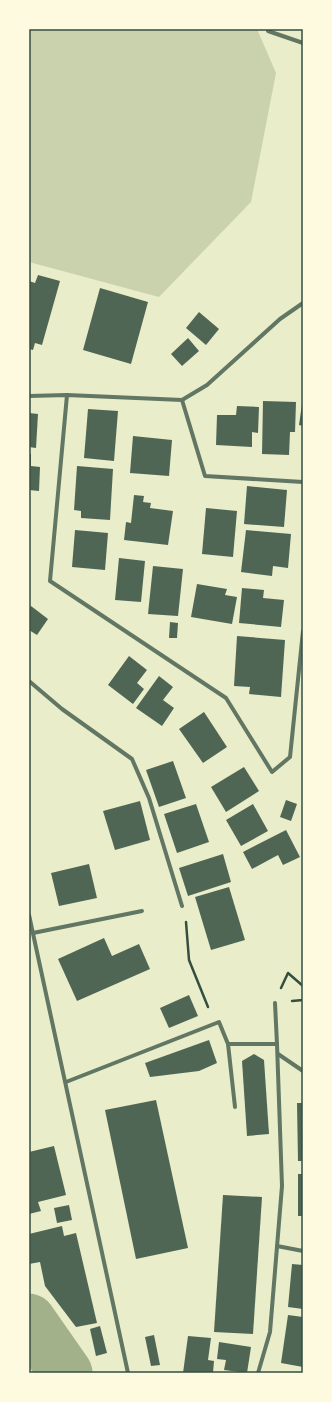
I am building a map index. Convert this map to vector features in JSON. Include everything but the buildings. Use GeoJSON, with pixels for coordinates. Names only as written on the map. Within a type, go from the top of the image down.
{"type":"FeatureCollection","features":[{"type":"Feature","properties":{"kind":"street"},"geometry":{"type":"LineString","coordinates":[[268,31],[303,43]]}},
{"type":"Feature","properties":{"kind":"street"},"geometry":{"type":"LineString","coordinates":[[29,396],[67,394],[182,400],[207,385],[280,319],[303,303]]}},
{"type":"Feature","properties":{"kind":"street"},"geometry":{"type":"LineString","coordinates":[[67,394],[50,581],[226,698],[272,772],[290,757],[303,631]]}},
{"type":"Feature","properties":{"kind":"street"},"geometry":{"type":"LineString","coordinates":[[182,400],[205,476],[303,482]]}},
{"type":"Feature","properties":{"kind":"street"},"geometry":{"type":"LineString","coordinates":[[29,681],[62,709],[132,759],[148,798],[182,906]]}},
{"type":"Feature","properties":{"kind":"street"},"geometry":{"type":"LineString","coordinates":[[33,934],[142,911]]}},
{"type":"Feature","properties":{"kind":"street"},"geometry":{"type":"LineString","coordinates":[[29,915],[128,1373]]}},
{"type":"Feature","properties":{"kind":"street"},"geometry":{"type":"LineString","coordinates":[[264,1373],[259,1371],[270,1332],[282,1186],[275,1003]]}},
{"type":"Feature","properties":{"kind":"street"},"geometry":{"type":"LineString","coordinates":[[66,1082],[219,1022],[228,1044],[235,1107]]}},
{"type":"Feature","properties":{"kind":"street"},"geometry":{"type":"LineString","coordinates":[[228,1044],[277,1044]]}},
{"type":"Feature","properties":{"kind":"street"},"geometry":{"type":"LineString","coordinates":[[278,1054],[303,1071]]}},
{"type":"Feature","properties":{"kind":"street"},"geometry":{"type":"LineString","coordinates":[[277,1246],[303,1251]]}},
{"type":"Feature","properties":{"kind":"path"},"geometry":{"type":"LineString","coordinates":[[182,906],[187,926],[189,960],[208,1008],[219,1022]]}},
{"type":"Feature","properties":{"kind":"path"},"geometry":{"type":"LineString","coordinates":[[275,1003],[288,973],[303,986]]}},
{"type":"Feature","properties":{"kind":"green space"},"geometry":{"type":"Polygon","coordinates":[[[29,29],[257,29],[276,73],[251,202],[159,297],[29,262],[29,29]]]}},
{"type":"Feature","properties":{"kind":"waterway"},"geometry":{"type":"LineString","coordinates":[[29,1320],[66,1373]]}}]}
